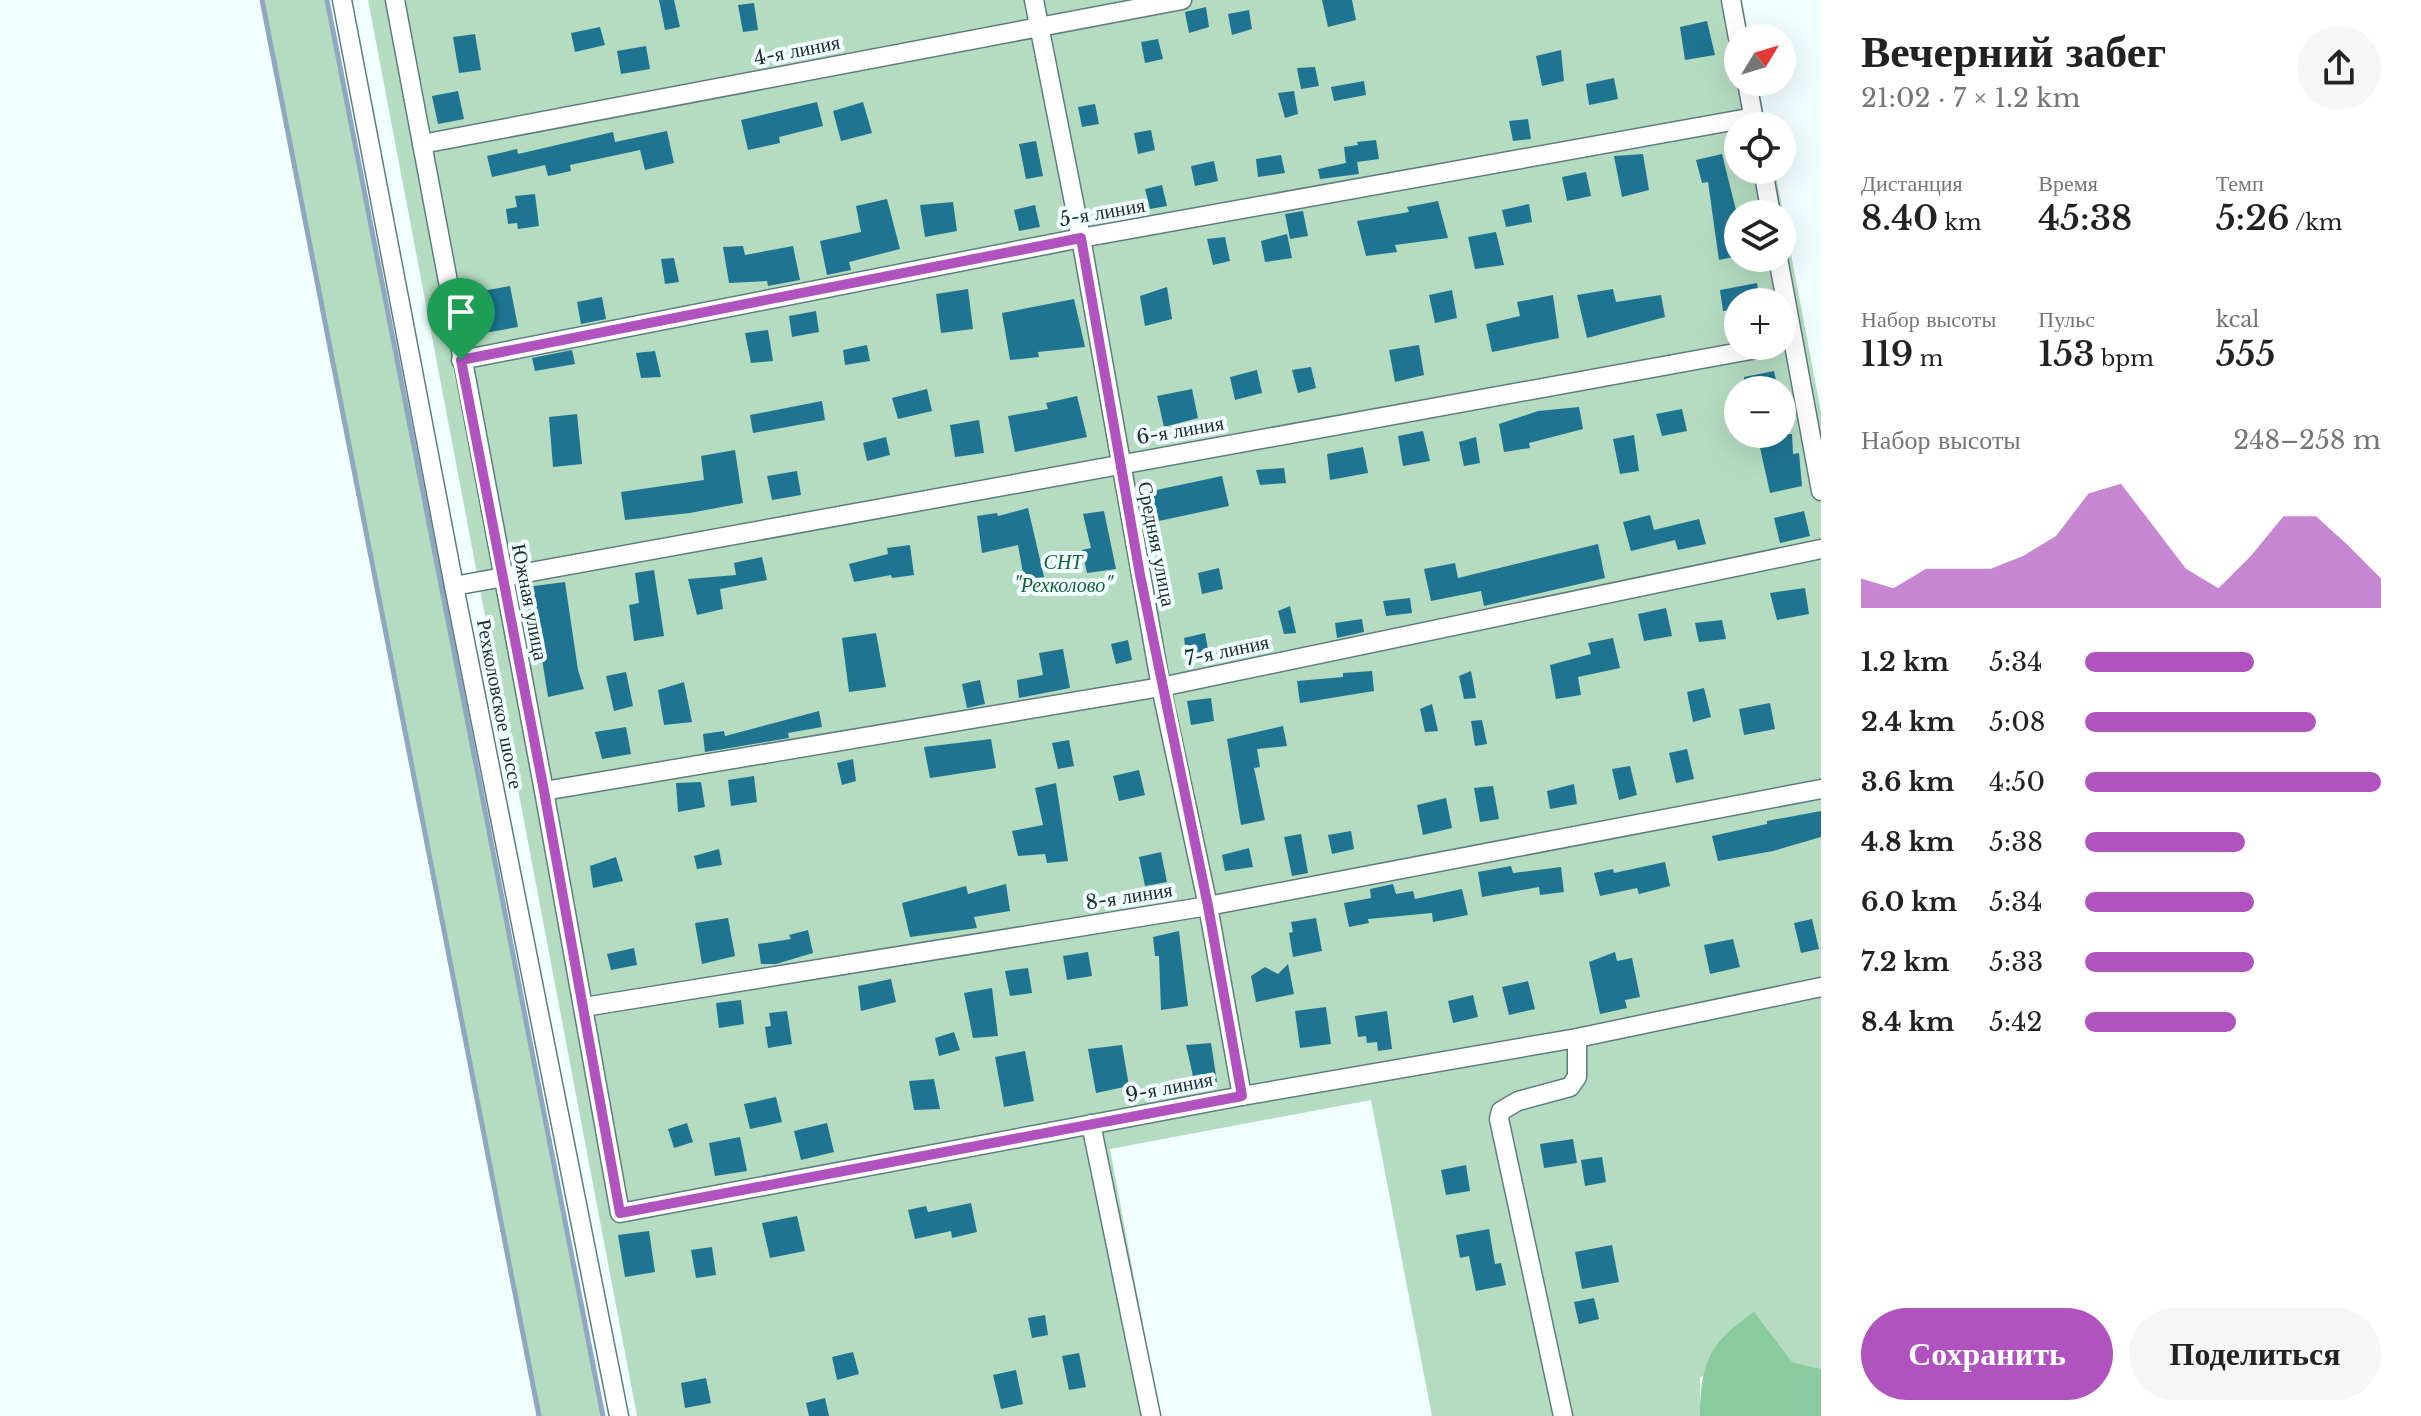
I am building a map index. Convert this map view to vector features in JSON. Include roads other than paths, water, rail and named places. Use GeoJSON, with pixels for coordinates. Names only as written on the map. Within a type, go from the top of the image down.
{"type":"FeatureCollection","features":[{"type":"Feature","properties":{"kind":"street","name":"Рехколовское шоссе"},"geometry":{"type":"LineString","coordinates":[[342,0],[454,586],[619,1416]]}},
{"type":"Feature","properties":{"kind":"street","name":"Южная улица"},"geometry":{"type":"LineString","coordinates":[[395,0],[620,1213]]}},
{"type":"Feature","properties":{"kind":"street","name":"Средняя улица"},"geometry":{"type":"LineString","coordinates":[[1034,0],[1081,238],[1161,687],[1208,906],[1242,1096]]}},
{"type":"Feature","properties":{"kind":"street","name":"4-я линия"},"geometry":{"type":"LineString","coordinates":[[422,144],[1182,0]]}},
{"type":"Feature","properties":{"kind":"street"},"geometry":{"type":"LineString","coordinates":[[1731,0],[1735,24]]}},
{"type":"Feature","properties":{"kind":"street","name":"5-я линия"},"geometry":{"type":"LineString","coordinates":[[461,360],[1081,238],[1724,126]]}},
{"type":"Feature","properties":{"kind":"street","name":"6-я линия"},"geometry":{"type":"LineString","coordinates":[[454,586],[1724,355]]}},
{"type":"Feature","properties":{"kind":"street"},"geometry":{"type":"LineString","coordinates":[[1792,360],[1821,491]]}},
{"type":"Feature","properties":{"kind":"street","name":"7-я линия"},"geometry":{"type":"LineString","coordinates":[[544,791],[1161,687],[1821,549]]}},
{"type":"Feature","properties":{"kind":"street","name":"8-я линия"},"geometry":{"type":"LineString","coordinates":[[584,1007],[1208,906],[1821,789]]}},
{"type":"Feature","properties":{"kind":"street","name":"9-я линия"},"geometry":{"type":"LineString","coordinates":[[620,1213],[1242,1096],[1577,1038],[1821,987]]}},
{"type":"Feature","properties":{"kind":"street"},"geometry":{"type":"LineString","coordinates":[[1563,1416],[1499,1119],[1501,1111],[1508,1105],[1570,1087],[1577,1077],[1577,1038]]}},
{"type":"Feature","properties":{"kind":"street"},"geometry":{"type":"LineString","coordinates":[[1091,1124],[1151,1416]]}},
{"type":"Feature","properties":{"kind":"waterway"},"geometry":{"type":"LineString","coordinates":[[262,0],[539,1416]]}},
{"type":"Feature","properties":{"kind":"waterway"},"geometry":{"type":"LineString","coordinates":[[327,0],[603,1416]]}},
{"type":"Feature","properties":{"kind":"park label","name":"СНТ \"Рехколово\""},"geometry":{"type":"Point","coordinates":[1063,574]}}]}
